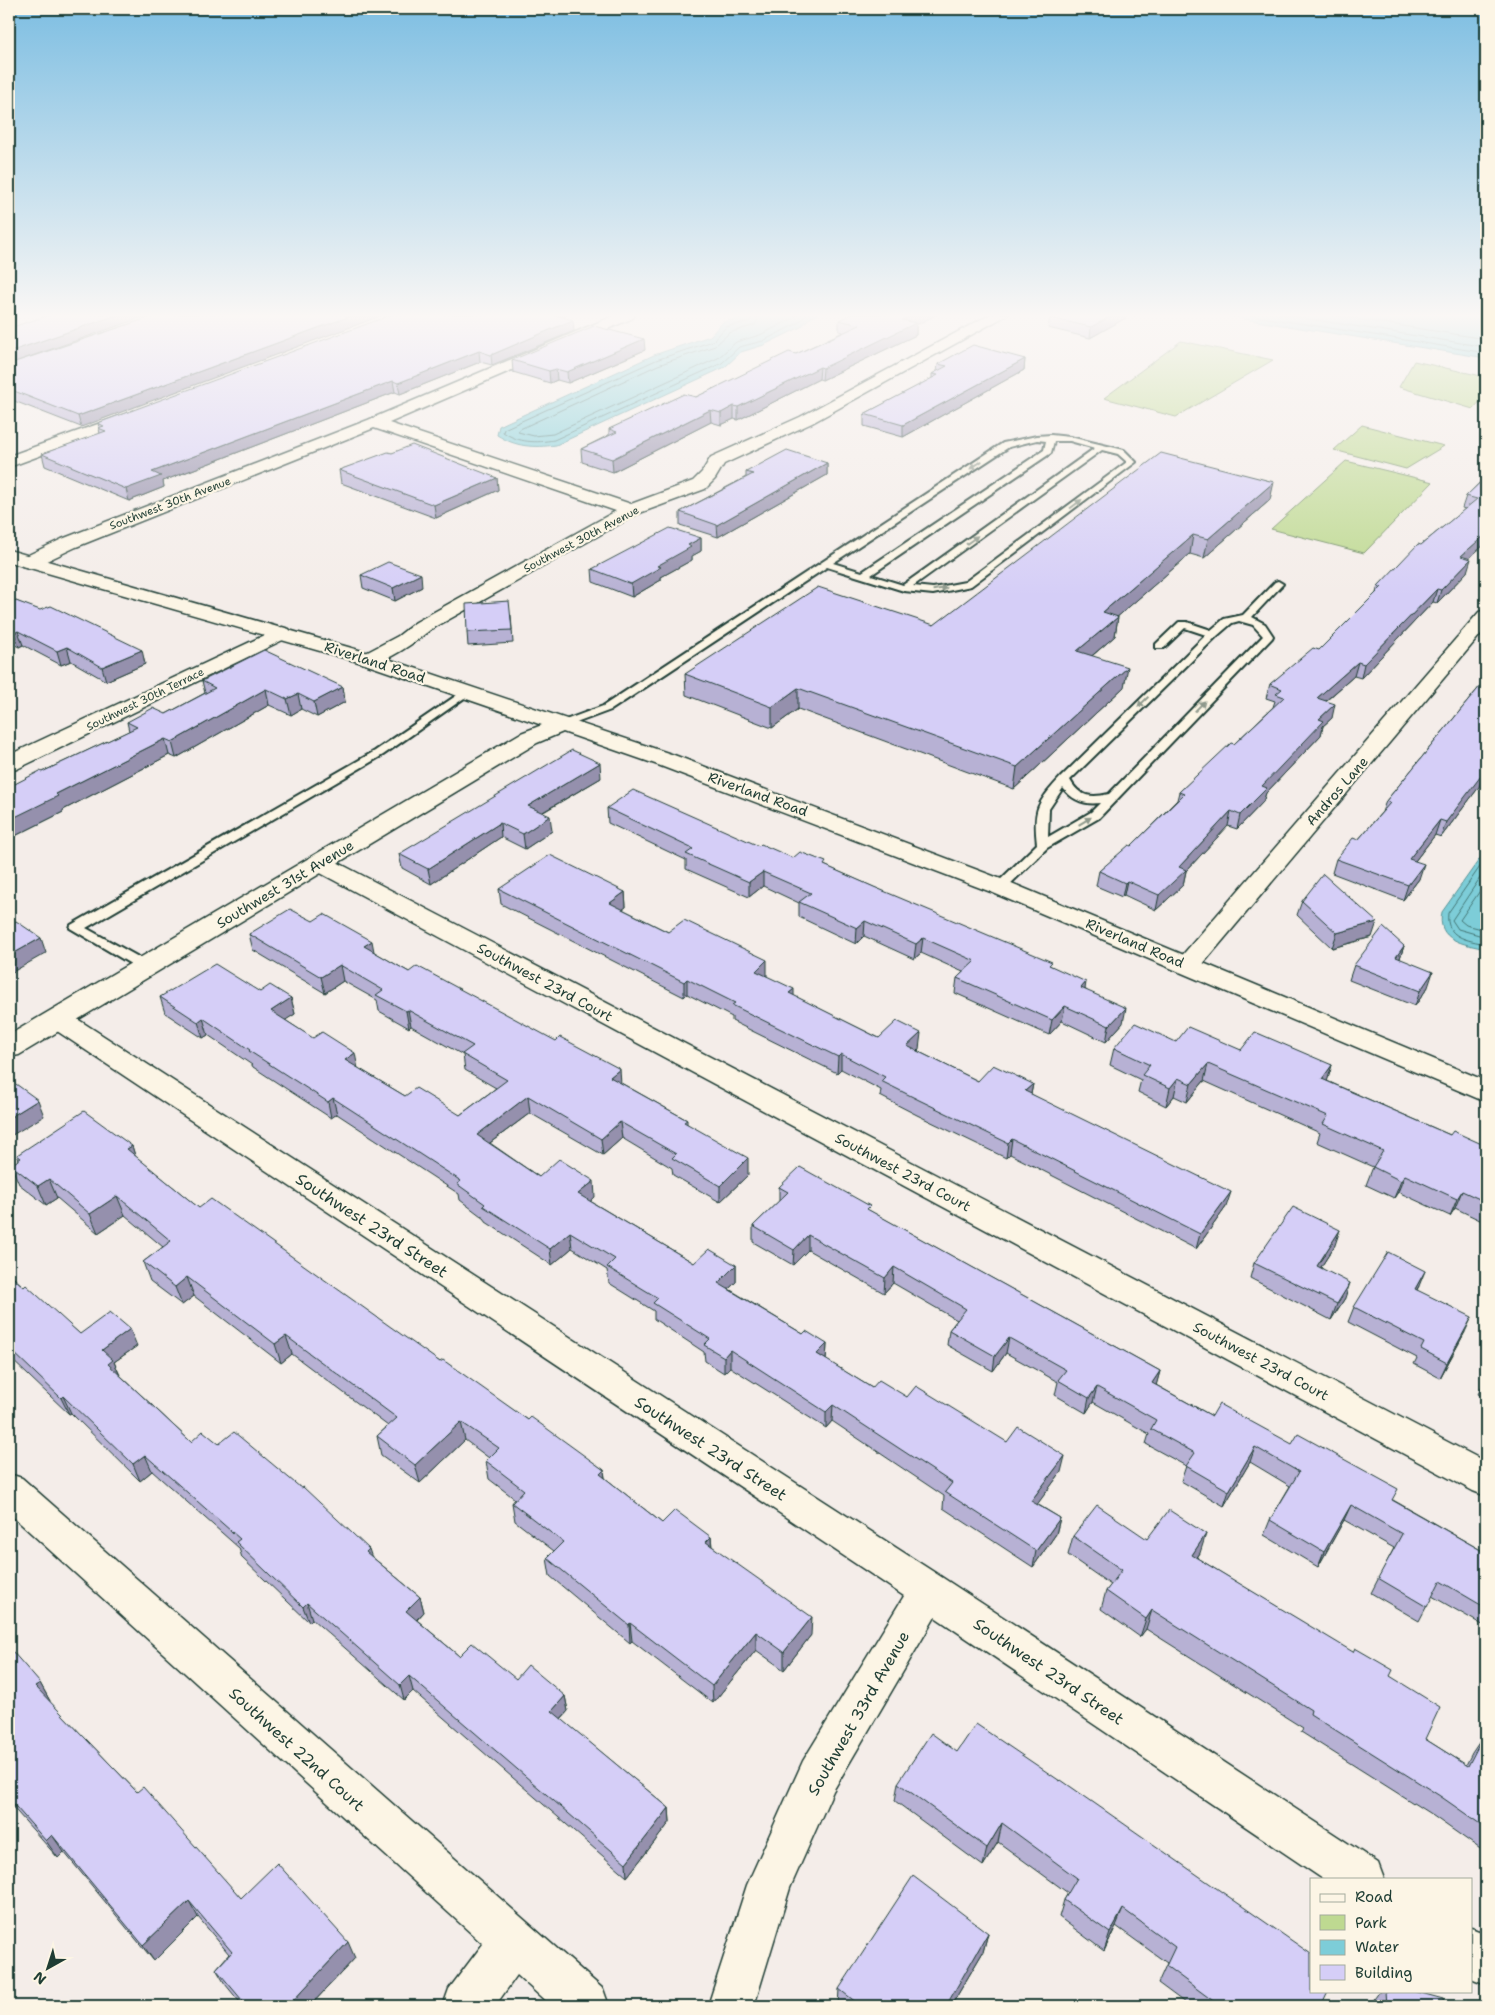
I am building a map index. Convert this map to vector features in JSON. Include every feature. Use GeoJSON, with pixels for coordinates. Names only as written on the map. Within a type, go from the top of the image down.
{"type":"FeatureCollection","features":[{"type":"Feature","properties":{"kind":"street","name":"Southwest 30th Avenue"},"geometry":{"type":"LineString","coordinates":[[38,564],[79,550],[100,531],[409,408]]}},
{"type":"Feature","properties":{"kind":"street","name":"Southwest 30th Avenue"},"geometry":{"type":"LineString","coordinates":[[362,657],[405,640],[423,626],[631,510],[699,484],[709,475],[717,461],[828,408]]}},
{"type":"Feature","properties":{"kind":"street"},"geometry":{"type":"LineString","coordinates":[[9,462],[147,411]]}},
{"type":"Feature","properties":{"kind":"street"},"geometry":{"type":"LineString","coordinates":[[374,423],[631,510]]}},
{"type":"Feature","properties":{"kind":"street","name":"Riverland Road"},"geometry":{"type":"LineString","coordinates":[[9,556],[362,657],[564,724],[806,812],[1000,887],[1486,1092]]}},
{"type":"Feature","properties":{"kind":"street","name":"Andros Lane"},"geometry":{"type":"LineString","coordinates":[[1188,965],[1486,616]]}},
{"type":"Feature","properties":{"kind":"street","name":"Southwest 30th Terrace"},"geometry":{"type":"LineString","coordinates":[[9,764],[282,633]]}},
{"type":"Feature","properties":{"kind":"street","name":"Southwest 31st Avenue"},"geometry":{"type":"LineString","coordinates":[[9,1048],[529,738],[564,724]]}},
{"type":"Feature","properties":{"kind":"street","name":"Southwest 23rd Court"},"geometry":{"type":"LineString","coordinates":[[320,863],[1486,1480]]}},
{"type":"Feature","properties":{"kind":"street","name":"Southwest 23rd Street"},"geometry":{"type":"LineString","coordinates":[[58,1019],[929,1591],[1360,1878]]}},
{"type":"Feature","properties":{"kind":"street","name":"Southwest 22nd Court"},"geometry":{"type":"LineString","coordinates":[[9,1490],[513,1943],[586,2006]]}},
{"type":"Feature","properties":{"kind":"street","name":"Southwest 33rd Avenue"},"geometry":{"type":"LineString","coordinates":[[731,2006],[769,1885],[818,1776],[929,1591]]}},
{"type":"Feature","properties":{"kind":"street"},"geometry":{"type":"LineString","coordinates":[[466,2006],[513,1943]]}},
{"type":"Feature","properties":{"kind":"street"},"geometry":{"type":"LineString","coordinates":[[1472,1952],[1486,1961]]}},
{"type":"Feature","properties":{"kind":"lane"},"geometry":{"type":"LineString","coordinates":[[863,576],[1048,451],[1051,437]]}},
{"type":"Feature","properties":{"kind":"lane"},"geometry":{"type":"LineString","coordinates":[[564,724],[607,708],[825,564],[1006,445],[1019,441],[1051,437],[1070,439],[1121,452],[1132,462],[968,584],[933,591],[904,588],[825,564]]}},
{"type":"Feature","properties":{"kind":"lane"},"geometry":{"type":"LineString","coordinates":[[904,588],[1101,447]]}},
{"type":"Feature","properties":{"kind":"lane"},"geometry":{"type":"LineString","coordinates":[[1246,618],[1278,584]]}},
{"type":"Feature","properties":{"kind":"lane"},"geometry":{"type":"LineString","coordinates":[[1000,887],[1043,845],[1095,815],[1268,636],[1266,630],[1258,623],[1246,618],[1229,620],[1213,634],[1064,780],[1043,804],[1041,820],[1043,845]]}},
{"type":"Feature","properties":{"kind":"lane"},"geometry":{"type":"LineString","coordinates":[[1160,646],[1183,624],[1213,634]]}},
{"type":"Feature","properties":{"kind":"lane"},"geometry":{"type":"LineString","coordinates":[[146,967],[76,928],[379,753],[466,692]]}},
{"type":"Feature","properties":{"kind":"lane"},"geometry":{"type":"LineString","coordinates":[[1064,780],[1069,791],[1080,798],[1092,801],[1112,797]]}},
{"type":"Feature","properties":{"kind":"green space"},"geometry":{"type":"Polygon","coordinates":[[[1142,408],[1191,408],[1176,417],[1142,408]]]}},
{"type":"Feature","properties":{"kind":"green space"},"geometry":{"type":"Polygon","coordinates":[[[1362,425],[1444,446],[1406,469],[1334,450],[1362,425]]]}},
{"type":"Feature","properties":{"kind":"green space"},"geometry":{"type":"Polygon","coordinates":[[[1346,461],[1433,482],[1364,553],[1271,529],[1346,461]]]}},
{"type":"Feature","properties":{"kind":"water"},"geometry":{"type":"Polygon","coordinates":[[[538,408],[636,408],[556,445],[525,446],[511,442],[497,435],[499,426],[538,408]]]}},
{"type":"Feature","properties":{"kind":"water"},"geometry":{"type":"Polygon","coordinates":[[[1486,850],[1486,949],[1454,940],[1447,935],[1441,922],[1442,912],[1486,850]]]}},
{"type":"Feature","properties":{"kind":"building"},"geometry":{"type":"Polygon","coordinates":[[[58,408],[100,408],[78,416],[58,408]]]}},
{"type":"Feature","properties":{"kind":"building"},"geometry":{"type":"Polygon","coordinates":[[[139,408],[321,408],[152,472],[161,476],[126,489],[42,454],[106,431],[98,428],[104,426],[98,423],[139,408]]]}},
{"type":"Feature","properties":{"kind":"building"},"geometry":{"type":"Polygon","coordinates":[[[654,408],[730,408],[721,413],[710,410],[612,459],[581,449],[617,432],[609,429],[654,408]]]}},
{"type":"Feature","properties":{"kind":"building"},"geometry":{"type":"Polygon","coordinates":[[[875,408],[934,408],[903,425],[864,414],[875,408]]]}},
{"type":"Feature","properties":{"kind":"building"},"geometry":{"type":"Polygon","coordinates":[[[412,445],[497,478],[434,505],[339,470],[412,445]]]}},
{"type":"Feature","properties":{"kind":"building"},"geometry":{"type":"Polygon","coordinates":[[[787,450],[827,463],[717,525],[680,512],[753,474],[746,472],[787,450]]]}},
{"type":"Feature","properties":{"kind":"building"},"geometry":{"type":"Polygon","coordinates":[[[1161,453],[1274,482],[1208,539],[1193,535],[1103,612],[1118,617],[1077,651],[1128,667],[1017,767],[798,688],[772,707],[685,674],[818,587],[934,625],[1161,453]]]}},
{"type":"Feature","properties":{"kind":"building"},"geometry":{"type":"Polygon","coordinates":[[[1486,477],[1486,534],[1461,556],[1471,559],[1441,590],[1437,589],[1364,664],[1358,662],[1317,698],[1335,704],[1319,719],[1324,721],[1262,786],[1267,788],[1240,815],[1231,811],[1179,867],[1186,870],[1159,895],[1099,871],[1129,845],[1131,846],[1184,794],[1179,792],[1284,697],[1276,694],[1282,689],[1270,684],[1313,648],[1319,650],[1382,587],[1378,586],[1418,544],[1421,545],[1477,499],[1466,496],[1486,477]]]}},
{"type":"Feature","properties":{"kind":"building"},"geometry":{"type":"Polygon","coordinates":[[[670,528],[701,538],[688,545],[691,547],[657,566],[661,567],[631,584],[592,569],[670,528]]]}},
{"type":"Feature","properties":{"kind":"building"},"geometry":{"type":"Polygon","coordinates":[[[388,562],[421,574],[393,588],[361,575],[388,562]]]}},
{"type":"Feature","properties":{"kind":"building"},"geometry":{"type":"Polygon","coordinates":[[[9,596],[16,601],[40,610],[51,606],[142,650],[102,667],[67,647],[57,651],[18,631],[14,633],[9,630],[9,596]]]}},
{"type":"Feature","properties":{"kind":"building"},"geometry":{"type":"Polygon","coordinates":[[[509,601],[512,630],[467,632],[466,604],[509,601]]]}},
{"type":"Feature","properties":{"kind":"building"},"geometry":{"type":"Polygon","coordinates":[[[264,650],[343,687],[314,702],[298,694],[287,699],[266,689],[172,742],[165,739],[9,820],[9,787],[137,727],[127,722],[153,708],[166,714],[215,688],[202,681],[264,650]]]}},
{"type":"Feature","properties":{"kind":"building"},"geometry":{"type":"Polygon","coordinates":[[[1486,679],[1486,767],[1446,822],[1440,820],[1409,859],[1424,864],[1408,885],[1336,859],[1353,838],[1358,840],[1390,803],[1386,801],[1486,679]]]}},
{"type":"Feature","properties":{"kind":"building"},"geometry":{"type":"Polygon","coordinates":[[[572,750],[600,763],[528,806],[550,816],[523,834],[500,823],[428,869],[399,854],[572,750]]]}},
{"type":"Feature","properties":{"kind":"building"},"geometry":{"type":"Polygon","coordinates":[[[633,790],[759,846],[761,844],[793,858],[800,852],[826,862],[824,865],[1052,962],[1049,965],[1086,982],[1081,988],[1126,1008],[1109,1026],[1065,1006],[1052,1020],[957,978],[975,961],[923,938],[916,944],[865,921],[857,928],[799,902],[811,893],[763,872],[749,882],[686,854],[693,849],[607,808],[633,790]]]}},
{"type":"Feature","properties":{"kind":"building"},"geometry":{"type":"Polygon","coordinates":[[[550,855],[625,892],[610,903],[668,932],[684,920],[767,960],[756,971],[794,989],[789,993],[879,1038],[897,1021],[921,1033],[907,1046],[978,1081],[993,1065],[1033,1084],[1025,1091],[1231,1192],[1200,1234],[1012,1139],[1008,1143],[919,1100],[881,1081],[885,1077],[841,1054],[838,1057],[732,1005],[735,1003],[687,979],[684,982],[499,889],[550,855]]]}},
{"type":"Feature","properties":{"kind":"building"},"geometry":{"type":"Polygon","coordinates":[[[1323,874],[1377,922],[1337,933],[1302,901],[1323,874]]]}},
{"type":"Feature","properties":{"kind":"building"},"geometry":{"type":"Polygon","coordinates":[[[290,909],[313,921],[324,914],[372,941],[364,946],[409,972],[417,966],[556,1041],[560,1037],[620,1069],[610,1077],[687,1120],[684,1122],[748,1158],[720,1186],[672,1158],[676,1154],[620,1122],[601,1139],[528,1096],[477,1135],[539,1177],[559,1159],[594,1181],[578,1194],[694,1263],[709,1249],[736,1265],[718,1283],[803,1334],[806,1331],[827,1344],[817,1354],[872,1388],[879,1380],[907,1397],[916,1386],[1007,1442],[1018,1427],[1065,1456],[1031,1501],[1060,1518],[1036,1551],[945,1492],[952,1483],[833,1405],[826,1412],[730,1350],[724,1357],[704,1345],[710,1339],[653,1303],[658,1298],[607,1267],[615,1259],[570,1232],[550,1249],[483,1206],[485,1204],[457,1184],[461,1181],[333,1098],[328,1102],[249,1051],[203,1018],[198,1022],[160,997],[215,964],[260,992],[270,985],[291,998],[271,1011],[313,1038],[322,1032],[355,1053],[345,1060],[405,1096],[416,1088],[460,1115],[507,1080],[462,1054],[473,1046],[408,1010],[406,1011],[376,995],[383,990],[340,965],[321,977],[249,934],[290,909]]]}},
{"type":"Feature","properties":{"kind":"building"},"geometry":{"type":"Polygon","coordinates":[[[16,921],[41,938],[9,956],[9,925],[16,921]]]}},
{"type":"Feature","properties":{"kind":"building"},"geometry":{"type":"Polygon","coordinates":[[[1383,927],[1404,946],[1396,957],[1433,972],[1420,991],[1354,965],[1383,927]]]}},
{"type":"Feature","properties":{"kind":"building"},"geometry":{"type":"Polygon","coordinates":[[[1135,1023],[1176,1042],[1188,1027],[1241,1050],[1255,1032],[1332,1065],[1322,1079],[1450,1135],[1453,1131],[1486,1146],[1486,1202],[1462,1191],[1457,1199],[1405,1175],[1401,1181],[1373,1167],[1383,1151],[1323,1124],[1328,1116],[1208,1064],[1191,1084],[1178,1078],[1170,1088],[1142,1075],[1150,1065],[1114,1048],[1135,1023]]]}},
{"type":"Feature","properties":{"kind":"building"},"geometry":{"type":"Polygon","coordinates":[[[9,1079],[38,1100],[9,1118],[9,1079]]]}},
{"type":"Feature","properties":{"kind":"building"},"geometry":{"type":"Polygon","coordinates":[[[84,1111],[132,1146],[127,1149],[199,1208],[211,1199],[440,1362],[443,1360],[528,1420],[531,1417],[604,1470],[600,1474],[662,1523],[675,1510],[711,1537],[706,1542],[812,1617],[784,1652],[756,1632],[712,1686],[630,1623],[629,1625],[547,1558],[563,1542],[512,1503],[524,1490],[486,1461],[499,1448],[461,1422],[415,1465],[377,1436],[397,1418],[286,1336],[275,1344],[187,1277],[175,1287],[143,1262],[171,1241],[117,1196],[90,1214],[49,1179],[38,1186],[11,1165],[21,1158],[17,1155],[84,1111]]]}},
{"type":"Feature","properties":{"kind":"building"},"geometry":{"type":"Polygon","coordinates":[[[800,1167],[870,1206],[867,1209],[1160,1371],[1152,1383],[1212,1416],[1219,1404],[1292,1444],[1298,1434],[1398,1489],[1392,1500],[1486,1553],[1486,1608],[1440,1581],[1427,1607],[1378,1578],[1402,1534],[1351,1505],[1324,1552],[1270,1520],[1299,1472],[1255,1447],[1229,1491],[1186,1466],[1195,1453],[1151,1429],[1156,1420],[1097,1387],[1089,1398],[1058,1380],[1066,1370],[1009,1338],[995,1356],[949,1330],[966,1309],[894,1267],[885,1278],[808,1235],[794,1250],[753,1226],[788,1192],[779,1187],[800,1167]]]}},
{"type":"Feature","properties":{"kind":"building"},"geometry":{"type":"Polygon","coordinates":[[[1293,1207],[1340,1230],[1317,1266],[1350,1283],[1337,1304],[1254,1263],[1293,1207]]]}},
{"type":"Feature","properties":{"kind":"building"},"geometry":{"type":"Polygon","coordinates":[[[1388,1252],[1425,1271],[1415,1289],[1472,1317],[1447,1363],[1421,1349],[1424,1343],[1354,1307],[1388,1252]]]}},
{"type":"Feature","properties":{"kind":"building"},"geometry":{"type":"Polygon","coordinates":[[[9,1274],[24,1287],[26,1285],[80,1334],[110,1312],[130,1329],[102,1350],[113,1360],[108,1364],[191,1442],[203,1431],[219,1444],[234,1432],[301,1488],[303,1487],[369,1549],[366,1552],[420,1597],[406,1611],[459,1656],[472,1643],[516,1679],[528,1665],[565,1696],[552,1711],[669,1808],[626,1863],[409,1676],[400,1685],[307,1603],[303,1607],[236,1542],[240,1539],[145,1455],[133,1464],[63,1396],[61,1398],[9,1348],[9,1274]]]}},
{"type":"Feature","properties":{"kind":"building"},"geometry":{"type":"Polygon","coordinates":[[[1097,1505],[1147,1539],[1169,1510],[1206,1534],[1192,1555],[1353,1652],[1355,1648],[1393,1670],[1390,1676],[1440,1707],[1425,1739],[1468,1766],[1484,1735],[1486,1737],[1486,1828],[1440,1796],[1310,1714],[1311,1710],[1152,1610],[1146,1619],[1106,1591],[1122,1570],[1073,1536],[1097,1505]]]}},
{"type":"Feature","properties":{"kind":"building"},"geometry":{"type":"Polygon","coordinates":[[[12,1651],[40,1683],[35,1686],[137,1792],[143,1787],[241,1898],[277,1863],[348,1942],[288,2006],[247,2006],[216,1969],[232,1952],[189,1901],[143,1945],[52,1835],[46,1841],[9,1799],[9,1654],[12,1651]]]}},
{"type":"Feature","properties":{"kind":"building"},"geometry":{"type":"Polygon","coordinates":[[[976,1724],[1061,1780],[1310,1953],[1310,1992],[1328,1992],[1321,2006],[1220,2006],[1166,1966],[1175,1947],[1123,1909],[1110,1933],[1064,1900],[1077,1878],[1002,1823],[987,1848],[898,1783],[931,1733],[957,1752],[976,1724]]]}},
{"type":"Feature","properties":{"kind":"building"},"geometry":{"type":"Polygon","coordinates":[[[913,1876],[988,1933],[946,2006],[861,2006],[839,1989],[913,1876]]]}},
{"type":"Feature","properties":{"kind":"building"},"geometry":{"type":"Polygon","coordinates":[[[1385,1992],[1418,1992],[1443,1999],[1444,2006],[1386,2006],[1385,1992]]]}},
{"type":"Feature","properties":{"kind":"building"},"geometry":{"type":"Polygon","coordinates":[[[9,1998],[16,2006],[9,2006],[9,1998]]]}}]}
